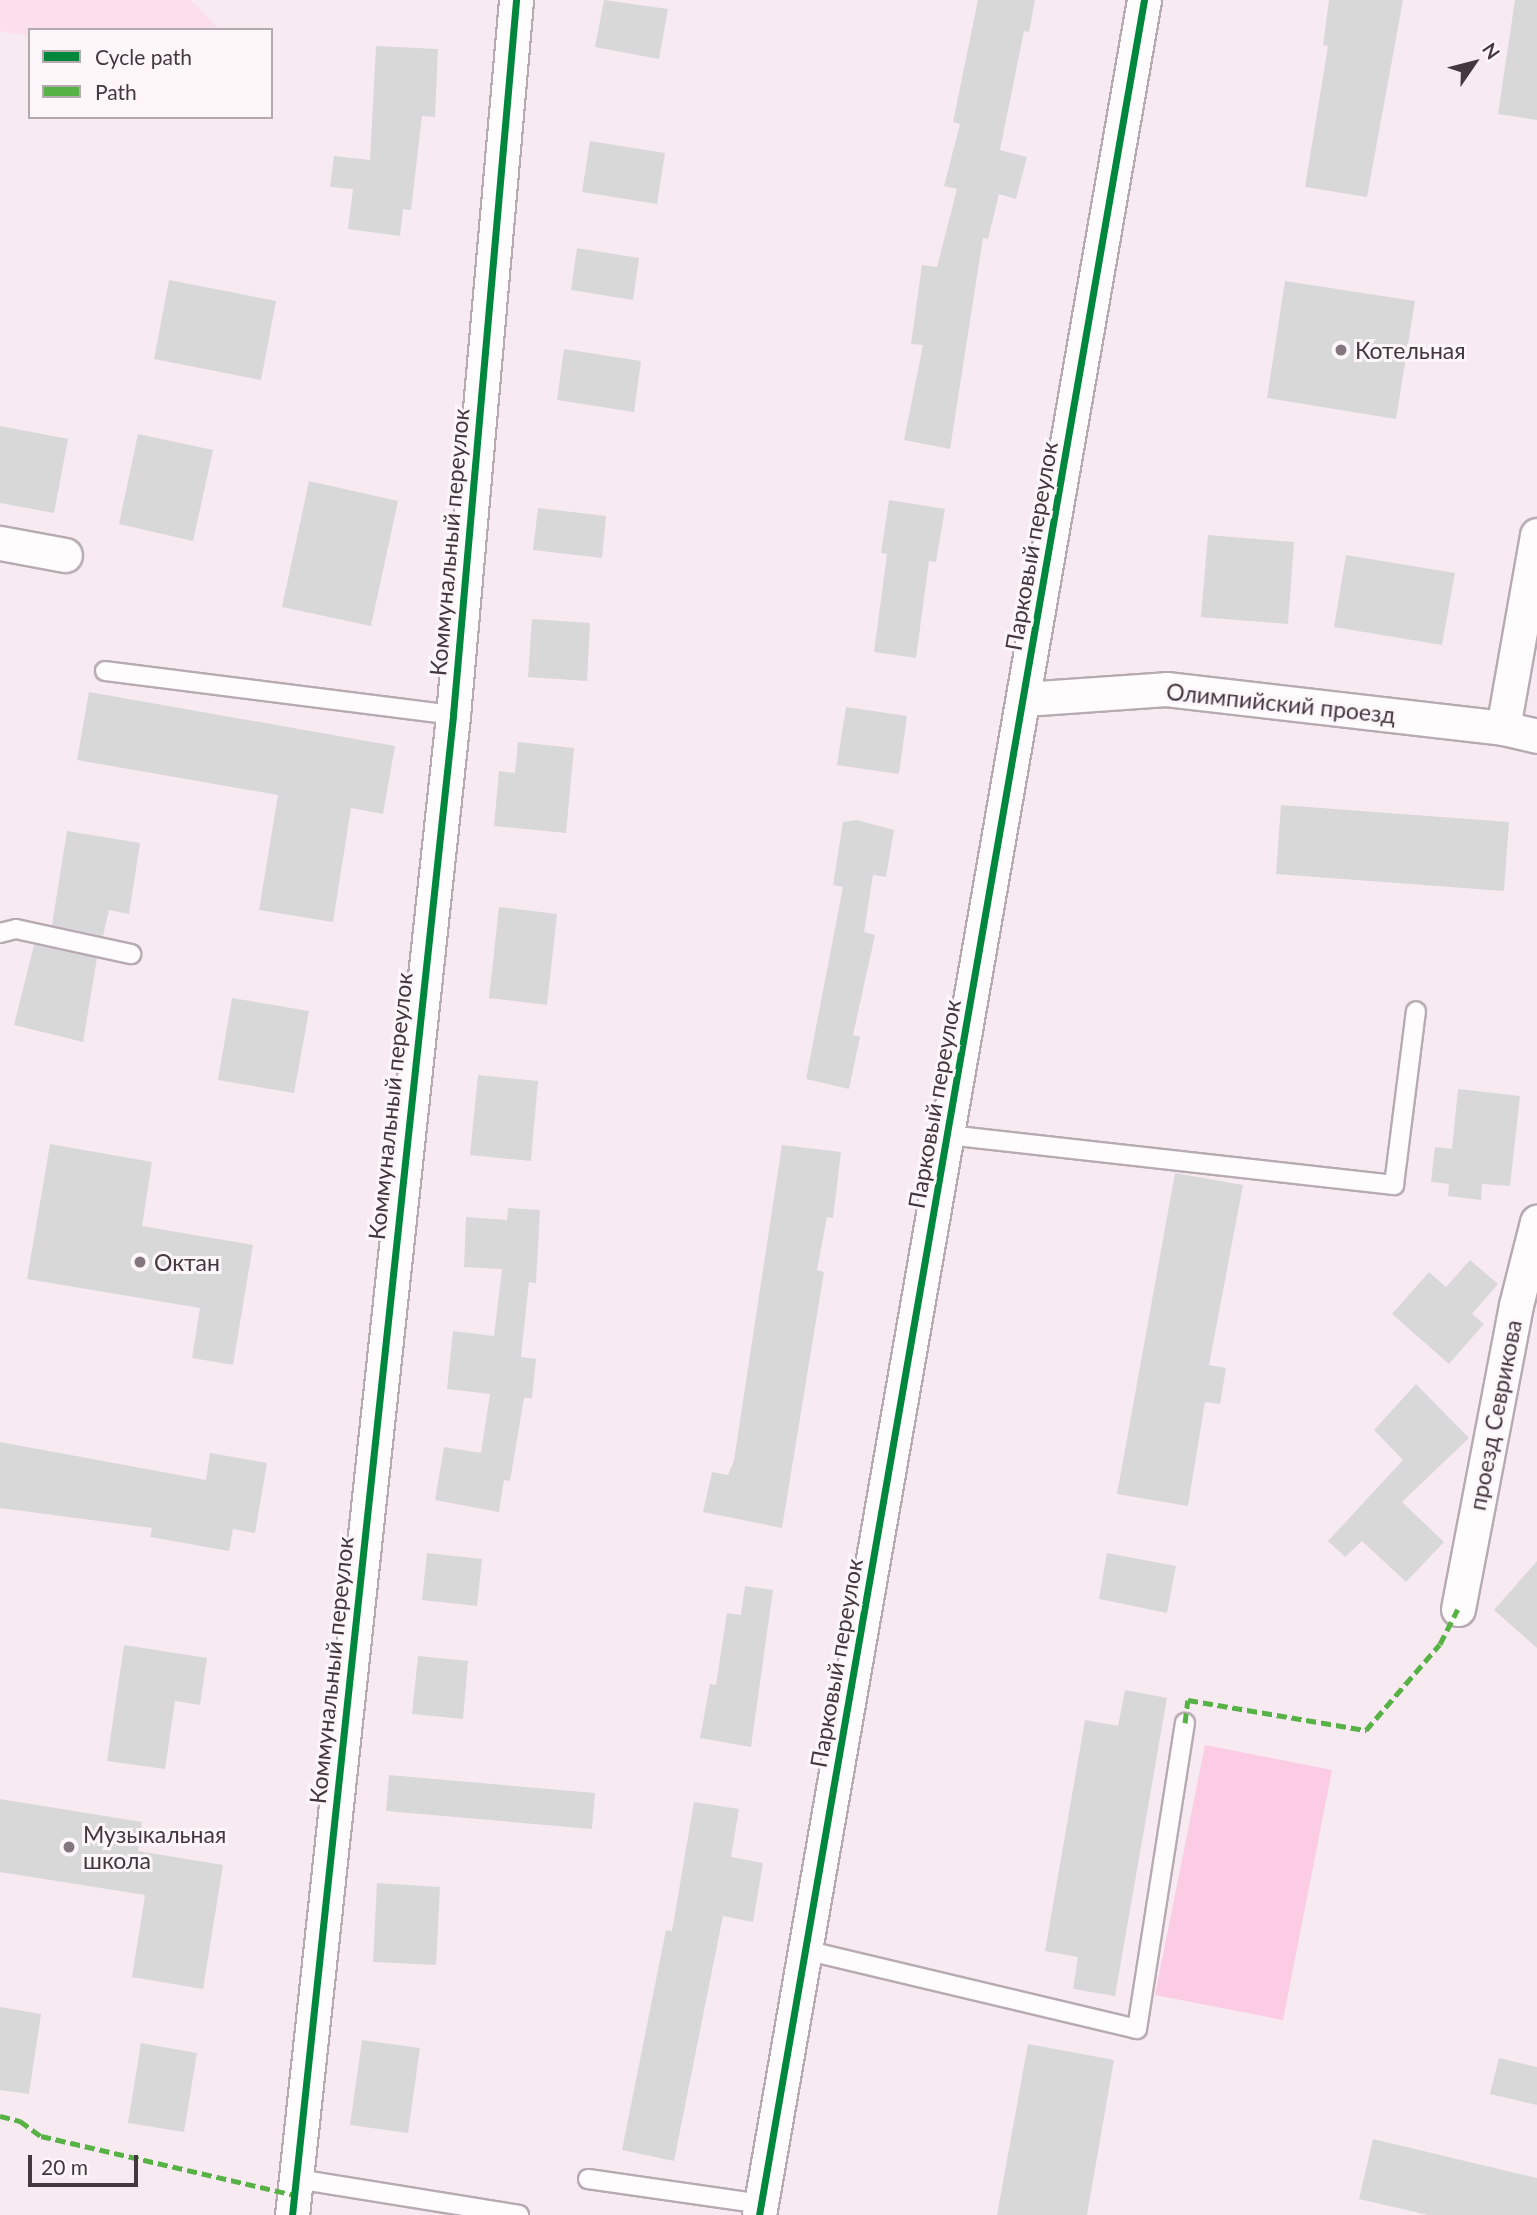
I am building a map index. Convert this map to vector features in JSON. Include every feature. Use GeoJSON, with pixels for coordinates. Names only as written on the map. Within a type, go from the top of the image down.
{"type":"FeatureCollection","features":[{"type":"Feature","properties":{"kind":"street","name":"Коммунальный переулок"},"geometry":{"type":"LineString","coordinates":[[292,2215],[453,715],[516,0]]}},
{"type":"Feature","properties":{"kind":"street","name":"Парковый переулок"},"geometry":{"type":"LineString","coordinates":[[760,2210],[1144,0]]}},
{"type":"Feature","properties":{"kind":"street"},"geometry":{"type":"LineString","coordinates":[[1503,728],[1537,535]]}},
{"type":"Feature","properties":{"kind":"street"},"geometry":{"type":"LineString","coordinates":[[0,543],[65,555]]}},
{"type":"Feature","properties":{"kind":"street","name":"Олимпийский проезд"},"geometry":{"type":"LineString","coordinates":[[1024,699],[1166,688],[1503,728],[1537,736]]}},
{"type":"Feature","properties":{"kind":"street","name":"проезд Севрикова"},"geometry":{"type":"LineString","coordinates":[[1458,1609],[1516,1305],[1537,1222]]}},
{"type":"Feature","properties":{"kind":"lane"},"geometry":{"type":"LineString","coordinates":[[105,671],[453,715]]}},
{"type":"Feature","properties":{"kind":"lane"},"geometry":{"type":"LineString","coordinates":[[0,933],[16,929],[131,954]]}},
{"type":"Feature","properties":{"kind":"lane"},"geometry":{"type":"LineString","coordinates":[[948,1135],[1394,1185],[1416,1011]]}},
{"type":"Feature","properties":{"kind":"lane"},"geometry":{"type":"LineString","coordinates":[[805,1950],[1137,2029],[1185,1723]]}},
{"type":"Feature","properties":{"kind":"lane"},"geometry":{"type":"LineString","coordinates":[[297,2179],[519,2215]]}},
{"type":"Feature","properties":{"kind":"lane"},"geometry":{"type":"LineString","coordinates":[[588,2179],[760,2210]]}},
{"type":"Feature","properties":{"kind":"shaded area"},"geometry":{"type":"Polygon","coordinates":[[[0,0],[191,0],[218,28],[28,28],[28,36],[0,31],[0,0]]]}},
{"type":"Feature","properties":{"kind":"shaded area"},"geometry":{"type":"Polygon","coordinates":[[[1205,1745],[1332,1770],[1283,2020],[1155,1995],[1205,1745]]]}},
{"type":"Feature","properties":{"kind":"building"},"geometry":{"type":"Polygon","coordinates":[[[604,0],[668,9],[659,59],[595,47],[604,0]]]}},
{"type":"Feature","properties":{"kind":"building"},"geometry":{"type":"Polygon","coordinates":[[[978,0],[1035,0],[1029,32],[1024,31],[1000,150],[1027,157],[1016,199],[999,194],[988,239],[983,238],[950,449],[904,440],[923,345],[911,344],[922,265],[937,267],[957,189],[944,186],[960,124],[953,122],[978,0]]]}},
{"type":"Feature","properties":{"kind":"building"},"geometry":{"type":"Polygon","coordinates":[[[1329,0],[1403,0],[1367,197],[1305,187],[1328,46],[1323,45],[1329,0]]]}},
{"type":"Feature","properties":{"kind":"building"},"geometry":{"type":"Polygon","coordinates":[[[1515,0],[1537,0],[1537,120],[1498,114],[1515,0]]]}},
{"type":"Feature","properties":{"kind":"building"},"geometry":{"type":"Polygon","coordinates":[[[376,46],[438,49],[435,117],[422,116],[411,210],[403,209],[400,236],[348,229],[353,189],[330,187],[334,156],[370,160],[376,46]]]}},
{"type":"Feature","properties":{"kind":"building"},"geometry":{"type":"Polygon","coordinates":[[[590,141],[665,153],[657,204],[582,192],[590,141]]]}},
{"type":"Feature","properties":{"kind":"building"},"geometry":{"type":"Polygon","coordinates":[[[577,248],[639,258],[633,300],[571,290],[577,248]]]}},
{"type":"Feature","properties":{"kind":"building"},"geometry":{"type":"Polygon","coordinates":[[[169,280],[276,301],[261,380],[154,359],[169,280]]]}},
{"type":"Feature","properties":{"kind":"building","name":"Котельная"},"geometry":{"type":"Polygon","coordinates":[[[1285,281],[1415,301],[1396,419],[1267,398],[1285,281]]]}},
{"type":"Feature","properties":{"kind":"building"},"geometry":{"type":"Polygon","coordinates":[[[564,349],[641,361],[634,412],[557,400],[564,349]]]}},
{"type":"Feature","properties":{"kind":"building"},"geometry":{"type":"Polygon","coordinates":[[[0,426],[68,439],[54,513],[0,503],[0,426]]]}},
{"type":"Feature","properties":{"kind":"building"},"geometry":{"type":"Polygon","coordinates":[[[138,434],[213,450],[193,541],[119,524],[138,434]]]}},
{"type":"Feature","properties":{"kind":"building"},"geometry":{"type":"Polygon","coordinates":[[[309,481],[398,501],[371,626],[282,607],[309,481]]]}},
{"type":"Feature","properties":{"kind":"building"},"geometry":{"type":"Polygon","coordinates":[[[889,500],[945,509],[936,562],[929,561],[916,658],[874,652],[887,554],[881,553],[889,500]]]}},
{"type":"Feature","properties":{"kind":"building"},"geometry":{"type":"Polygon","coordinates":[[[538,508],[606,516],[602,558],[533,550],[538,508]]]}},
{"type":"Feature","properties":{"kind":"building"},"geometry":{"type":"Polygon","coordinates":[[[1208,535],[1294,542],[1288,624],[1201,617],[1208,535]]]}},
{"type":"Feature","properties":{"kind":"building"},"geometry":{"type":"Polygon","coordinates":[[[1346,555],[1455,573],[1442,645],[1334,627],[1346,555]]]}},
{"type":"Feature","properties":{"kind":"building"},"geometry":{"type":"Polygon","coordinates":[[[532,619],[590,623],[587,681],[528,677],[532,619]]]}},
{"type":"Feature","properties":{"kind":"building"},"geometry":{"type":"Polygon","coordinates":[[[89,692],[395,746],[383,814],[351,808],[333,922],[259,910],[278,795],[77,760],[89,692]]]}},
{"type":"Feature","properties":{"kind":"building"},"geometry":{"type":"Polygon","coordinates":[[[846,707],[907,716],[899,774],[837,765],[846,707]]]}},
{"type":"Feature","properties":{"kind":"building"},"geometry":{"type":"Polygon","coordinates":[[[518,742],[574,748],[566,833],[494,826],[499,771],[515,773],[518,742]]]}},
{"type":"Feature","properties":{"kind":"building"},"geometry":{"type":"Polygon","coordinates":[[[1281,805],[1509,822],[1504,891],[1276,874],[1281,805]]]}},
{"type":"Feature","properties":{"kind":"building"},"geometry":{"type":"Polygon","coordinates":[[[857,820],[894,830],[886,877],[873,875],[864,932],[875,935],[853,1035],[860,1037],[849,1089],[806,1079],[843,887],[833,885],[843,822],[857,820]]]}},
{"type":"Feature","properties":{"kind":"building"},"geometry":{"type":"Polygon","coordinates":[[[67,831],[140,843],[129,914],[109,910],[103,936],[52,925],[67,831]]]}},
{"type":"Feature","properties":{"kind":"building"},"geometry":{"type":"Polygon","coordinates":[[[499,907],[557,914],[547,1005],[489,998],[499,907]]]}},
{"type":"Feature","properties":{"kind":"building"},"geometry":{"type":"Polygon","coordinates":[[[34,945],[97,958],[83,1042],[14,1025],[34,945]]]}},
{"type":"Feature","properties":{"kind":"building"},"geometry":{"type":"Polygon","coordinates":[[[232,998],[309,1011],[294,1093],[218,1080],[232,998]]]}},
{"type":"Feature","properties":{"kind":"building"},"geometry":{"type":"Polygon","coordinates":[[[478,1075],[538,1081],[531,1161],[470,1155],[478,1075]]]}},
{"type":"Feature","properties":{"kind":"building"},"geometry":{"type":"Polygon","coordinates":[[[1458,1089],[1520,1096],[1510,1186],[1482,1184],[1481,1200],[1448,1196],[1449,1184],[1431,1182],[1435,1147],[1452,1149],[1458,1089]]]}},
{"type":"Feature","properties":{"kind":"building","name":"Октан"},"geometry":{"type":"Polygon","coordinates":[[[50,1144],[152,1162],[142,1226],[253,1245],[233,1365],[192,1358],[200,1308],[27,1279],[50,1144]]]}},
{"type":"Feature","properties":{"kind":"building"},"geometry":{"type":"Polygon","coordinates":[[[782,1145],[841,1152],[833,1218],[827,1217],[817,1270],[824,1272],[782,1528],[703,1512],[712,1472],[728,1475],[734,1460],[782,1145]]]}},
{"type":"Feature","properties":{"kind":"building"},"geometry":{"type":"Polygon","coordinates":[[[1175,1173],[1243,1185],[1209,1365],[1226,1368],[1220,1404],[1205,1402],[1188,1506],[1117,1494],[1175,1173]]]}},
{"type":"Feature","properties":{"kind":"building"},"geometry":{"type":"Polygon","coordinates":[[[508,1208],[540,1210],[536,1283],[529,1282],[521,1357],[536,1359],[532,1398],[524,1398],[510,1481],[504,1480],[499,1512],[435,1500],[444,1447],[481,1453],[490,1394],[447,1389],[453,1331],[494,1336],[502,1269],[464,1267],[466,1217],[507,1220],[508,1208]]]}},
{"type":"Feature","properties":{"kind":"building"},"geometry":{"type":"Polygon","coordinates":[[[1470,1260],[1498,1284],[1472,1314],[1484,1324],[1449,1364],[1392,1314],[1429,1272],[1446,1287],[1470,1260]]]}},
{"type":"Feature","properties":{"kind":"building"},"geometry":{"type":"Polygon","coordinates":[[[1416,1384],[1469,1438],[1402,1502],[1444,1542],[1406,1582],[1362,1541],[1345,1557],[1328,1541],[1403,1460],[1374,1430],[1416,1384]]]}},
{"type":"Feature","properties":{"kind":"building"},"geometry":{"type":"Polygon","coordinates":[[[0,1442],[206,1480],[210,1453],[267,1463],[255,1533],[233,1529],[229,1551],[150,1537],[152,1528],[0,1508],[0,1442]]]}},
{"type":"Feature","properties":{"kind":"building"},"geometry":{"type":"Polygon","coordinates":[[[427,1553],[482,1559],[477,1606],[422,1600],[427,1553]]]}},
{"type":"Feature","properties":{"kind":"building"},"geometry":{"type":"Polygon","coordinates":[[[1107,1553],[1176,1566],[1167,1613],[1099,1599],[1107,1553]]]}},
{"type":"Feature","properties":{"kind":"building"},"geometry":{"type":"Polygon","coordinates":[[[1537,1561],[1537,1648],[1494,1610],[1537,1561]]]}},
{"type":"Feature","properties":{"kind":"building"},"geometry":{"type":"Polygon","coordinates":[[[745,1586],[773,1590],[751,1747],[700,1738],[710,1684],[716,1685],[727,1613],[741,1615],[745,1586]]]}},
{"type":"Feature","properties":{"kind":"building"},"geometry":{"type":"Polygon","coordinates":[[[124,1645],[207,1658],[200,1705],[175,1701],[165,1769],[107,1761],[124,1645]]]}},
{"type":"Feature","properties":{"kind":"building"},"geometry":{"type":"Polygon","coordinates":[[[418,1656],[468,1661],[463,1719],[412,1714],[418,1656]]]}},
{"type":"Feature","properties":{"kind":"building"},"geometry":{"type":"Polygon","coordinates":[[[1125,1690],[1167,1698],[1115,1996],[1073,1989],[1078,1957],[1045,1951],[1085,1720],[1118,1726],[1125,1690]]]}},
{"type":"Feature","properties":{"kind":"building"},"geometry":{"type":"Polygon","coordinates":[[[389,1775],[595,1793],[592,1829],[386,1811],[389,1775]]]}},
{"type":"Feature","properties":{"kind":"building"},"geometry":{"type":"Polygon","coordinates":[[[0,1799],[142,1822],[138,1851],[223,1865],[203,1989],[132,1977],[145,1895],[0,1872],[0,1799]]]}},
{"type":"Feature","properties":{"kind":"building"},"geometry":{"type":"Polygon","coordinates":[[[694,1802],[739,1809],[731,1857],[763,1863],[753,1922],[723,1916],[674,2161],[622,2150],[666,1930],[672,1931],[694,1802]]]}},
{"type":"Feature","properties":{"kind":"building"},"geometry":{"type":"Polygon","coordinates":[[[377,1883],[440,1887],[436,1965],[373,1962],[377,1883]]]}},
{"type":"Feature","properties":{"kind":"building"},"geometry":{"type":"Polygon","coordinates":[[[0,2007],[41,2014],[29,2094],[0,2090],[0,2007]]]}},
{"type":"Feature","properties":{"kind":"building"},"geometry":{"type":"Polygon","coordinates":[[[362,2040],[420,2048],[408,2133],[350,2125],[362,2040]]]}},
{"type":"Feature","properties":{"kind":"building"},"geometry":{"type":"Polygon","coordinates":[[[141,2043],[197,2053],[184,2132],[128,2123],[141,2043]]]}},
{"type":"Feature","properties":{"kind":"building"},"geometry":{"type":"Polygon","coordinates":[[[1028,2044],[1114,2060],[1087,2215],[997,2215],[1028,2044]]]}},
{"type":"Feature","properties":{"kind":"building"},"geometry":{"type":"Polygon","coordinates":[[[1499,2058],[1537,2067],[1537,2105],[1490,2094],[1499,2058]]]}},
{"type":"Feature","properties":{"kind":"building"},"geometry":{"type":"Polygon","coordinates":[[[1373,2139],[1537,2178],[1537,2215],[1428,2215],[1359,2199],[1373,2139]]]}},
{"type":"Feature","properties":{"kind":"marked path"},"geometry":{"type":"LineString","coordinates":[[1185,1723],[1188,1700],[1366,1730],[1440,1644],[1458,1609]]}},
{"type":"Feature","properties":{"kind":"marked path"},"geometry":{"type":"LineString","coordinates":[[0,2116],[20,2121],[41,2136],[295,2195]]}},
{"type":"Feature","properties":{"kind":"cycle path"},"geometry":{"type":"LineString","coordinates":[[292,2215],[453,715],[516,0]]}},
{"type":"Feature","properties":{"kind":"cycle path"},"geometry":{"type":"LineString","coordinates":[[759,2215],[1144,0]]}},
{"type":"Feature","properties":{"kind":"place","name":"Котельная"},"geometry":{"type":"Point","coordinates":[1341,350]}},
{"type":"Feature","properties":{"kind":"place","name":"Октан"},"geometry":{"type":"Point","coordinates":[140,1262]}},
{"type":"Feature","properties":{"kind":"place","name":"Музыкальная школа"},"geometry":{"type":"Point","coordinates":[69,1847]}}]}
